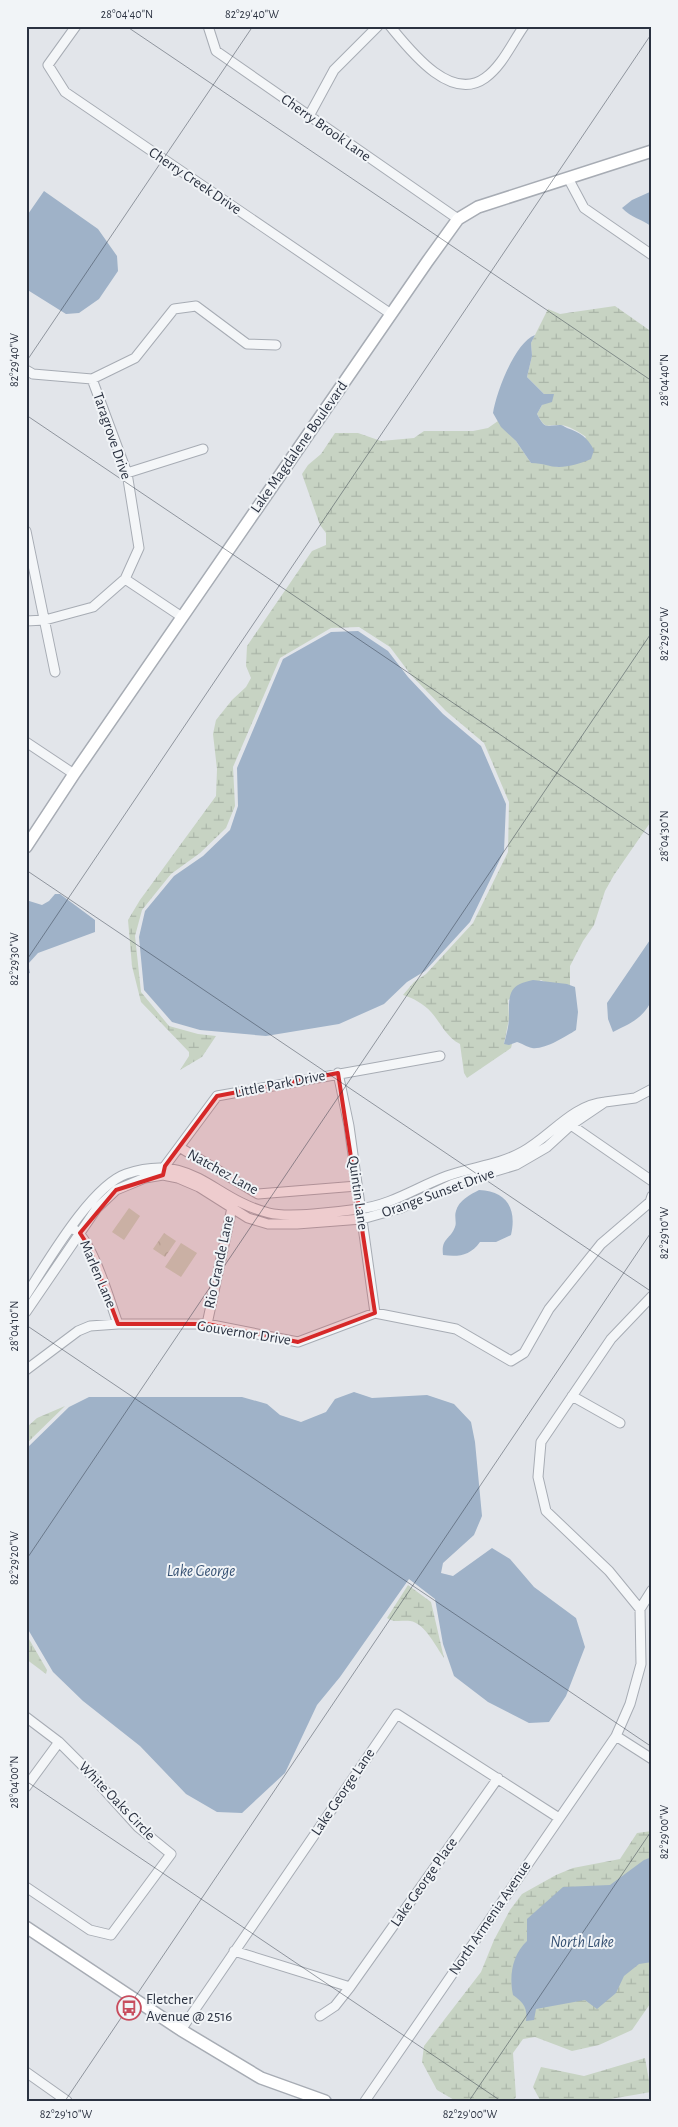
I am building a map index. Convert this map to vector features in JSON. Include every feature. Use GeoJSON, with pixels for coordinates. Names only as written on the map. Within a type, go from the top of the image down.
{"type":"FeatureCollection","features":[{"type":"Feature","properties":{"kind":"street","name":"Cherry Creek Drive"},"geometry":{"type":"LineString","coordinates":[[76,26],[48,65],[64,92],[391,314]]}},
{"type":"Feature","properties":{"kind":"street","name":"Cherry Brook Lane"},"geometry":{"type":"LineString","coordinates":[[208,26],[216,50],[458,219]]}},
{"type":"Feature","properties":{"kind":"street"},"geometry":{"type":"LineString","coordinates":[[309,116],[334,70],[378,26]]}},
{"type":"Feature","properties":{"kind":"street"},"geometry":{"type":"LineString","coordinates":[[390,26],[417,59],[445,79],[464,85],[483,79],[495,69],[524,26]]}},
{"type":"Feature","properties":{"kind":"street","name":"Lake Magdalene Boulevard"},"geometry":{"type":"LineString","coordinates":[[26,847],[182,617],[458,219],[488,204],[652,151]]}},
{"type":"Feature","properties":{"kind":"street"},"geometry":{"type":"LineString","coordinates":[[568,178],[584,208],[652,255]]}},
{"type":"Feature","properties":{"kind":"street"},"geometry":{"type":"LineString","coordinates":[[26,370],[33,374],[92,379],[135,358],[174,309],[196,306],[247,344],[276,345]]}},
{"type":"Feature","properties":{"kind":"street","name":"Taragrove Drive"},"geometry":{"type":"LineString","coordinates":[[26,620],[45,620],[93,607],[125,579],[139,548],[127,473],[92,379]]}},
{"type":"Feature","properties":{"kind":"street"},"geometry":{"type":"LineString","coordinates":[[127,473],[203,449]]}},
{"type":"Feature","properties":{"kind":"street"},"geometry":{"type":"LineString","coordinates":[[26,530],[55,672]]}},
{"type":"Feature","properties":{"kind":"street"},"geometry":{"type":"LineString","coordinates":[[125,579],[182,617]]}},
{"type":"Feature","properties":{"kind":"street"},"geometry":{"type":"LineString","coordinates":[[26,742],[74,774]]}},
{"type":"Feature","properties":{"kind":"street","name":"Little Park Drive"},"geometry":{"type":"LineString","coordinates":[[164,1171],[179,1147],[217,1096],[440,1056]]}},
{"type":"Feature","properties":{"kind":"street","name":"Quintin Lane"},"geometry":{"type":"LineString","coordinates":[[338,1073],[349,1126],[375,1313]]}},
{"type":"Feature","properties":{"kind":"street","name":"Orange Sunset Drive"},"geometry":{"type":"LineString","coordinates":[[26,1295],[93,1199],[111,1182],[125,1174],[164,1171],[232,1204],[248,1218],[268,1224],[297,1224],[401,1208],[453,1184],[516,1165],[547,1147],[569,1121],[594,1104],[635,1098],[652,1089]]}},
{"type":"Feature","properties":{"kind":"street"},"geometry":{"type":"LineString","coordinates":[[569,1121],[652,1181]]}},
{"type":"Feature","properties":{"kind":"street","name":"Natchez Lane"},"geometry":{"type":"LineString","coordinates":[[179,1147],[258,1194],[357,1186]]}},
{"type":"Feature","properties":{"kind":"street","name":"Orange Sunset Drive"},"geometry":{"type":"LineString","coordinates":[[26,1312],[97,1208],[116,1190],[164,1171]]}},
{"type":"Feature","properties":{"kind":"street"},"geometry":{"type":"LineString","coordinates":[[375,1313],[456,1330],[511,1361],[524,1353],[549,1310],[601,1244],[650,1202],[652,1196]]}},
{"type":"Feature","properties":{"kind":"street","name":"Rio Grande Lane"},"geometry":{"type":"LineString","coordinates":[[206,1324],[232,1204]]}},
{"type":"Feature","properties":{"kind":"street","name":"Marlen Lane"},"geometry":{"type":"LineString","coordinates":[[72,1227],[80,1233],[89,1247],[118,1324]]}},
{"type":"Feature","properties":{"kind":"street"},"geometry":{"type":"LineString","coordinates":[[652,1296],[611,1339],[541,1442],[538,1477],[546,1511],[609,1571],[640,1609],[652,1590]]}},
{"type":"Feature","properties":{"kind":"street","name":"Gouvernor Drive"},"geometry":{"type":"LineString","coordinates":[[26,1370],[78,1331],[90,1326],[118,1324],[206,1324],[298,1342],[375,1313]]}},
{"type":"Feature","properties":{"kind":"street"},"geometry":{"type":"LineString","coordinates":[[572,1396],[620,1424]]}},
{"type":"Feature","properties":{"kind":"street","name":"North Armenia Avenue"},"geometry":{"type":"LineString","coordinates":[[365,2101],[616,1736],[630,1704],[641,1664],[640,1609]]}},
{"type":"Feature","properties":{"kind":"street","name":"Lake George Lane"},"geometry":{"type":"LineString","coordinates":[[181,2030],[397,1714],[559,1818]]}},
{"type":"Feature","properties":{"kind":"street","name":"White Oaks Circle"},"geometry":{"type":"LineString","coordinates":[[26,1717],[59,1742],[138,1827],[170,1854],[111,1935],[90,1930],[26,1887]]}},
{"type":"Feature","properties":{"kind":"street"},"geometry":{"type":"LineString","coordinates":[[616,1736],[652,1759]]}},
{"type":"Feature","properties":{"kind":"street"},"geometry":{"type":"LineString","coordinates":[[26,1787],[59,1742]]}},
{"type":"Feature","properties":{"kind":"street","name":"Lake George Place"},"geometry":{"type":"LineString","coordinates":[[320,2016],[335,2006],[350,1987],[498,1778]]}},
{"type":"Feature","properties":{"kind":"street"},"geometry":{"type":"LineString","coordinates":[[26,1926],[181,2030],[261,2078],[325,2101]]}},
{"type":"Feature","properties":{"kind":"street"},"geometry":{"type":"LineString","coordinates":[[234,1951],[350,1987]]}},
{"type":"Feature","properties":{"kind":"street"},"geometry":{"type":"LineString","coordinates":[[26,2072],[67,2101]]}},
{"type":"Feature","properties":{"kind":"highlighted area"},"geometry":{"type":"Polygon","coordinates":[[[338,1073],[375,1313],[298,1342],[207,1324],[118,1324],[89,1247],[80,1233],[116,1190],[163,1175],[165,1166],[217,1096],[338,1073]]]}},
{"type":"Feature","properties":{"kind":"green space"},"geometry":{"type":"Polygon","coordinates":[[[615,306],[652,332],[652,820],[605,891],[594,925],[570,966],[570,985],[547,983],[541,980],[508,1000],[509,1019],[504,1044],[512,1044],[511,1048],[467,1078],[464,1073],[460,1044],[447,1034],[435,1016],[425,1006],[403,995],[414,982],[426,974],[473,923],[508,852],[509,802],[484,743],[446,711],[411,675],[390,647],[359,627],[331,628],[280,658],[233,767],[235,806],[226,828],[200,853],[171,874],[142,910],[135,936],[141,992],[169,1026],[198,1034],[216,1036],[202,1057],[180,1070],[189,1056],[189,1052],[141,1002],[132,966],[128,920],[140,900],[216,796],[217,769],[213,734],[216,720],[232,700],[246,687],[251,678],[246,666],[247,646],[312,551],[326,545],[326,533],[320,525],[302,474],[308,465],[321,454],[335,433],[358,433],[381,441],[414,438],[424,431],[473,431],[488,428],[498,421],[516,441],[531,463],[545,463],[558,467],[586,437],[566,426],[546,426],[537,414],[542,405],[554,394],[544,394],[527,377],[532,356],[531,343],[548,309],[560,314],[615,306]]]}},
{"type":"Feature","properties":{"kind":"green space"},"geometry":{"type":"Polygon","coordinates":[[[129,1208],[140,1216],[124,1240],[112,1232],[129,1208]]]}},
{"type":"Feature","properties":{"kind":"green space"},"geometry":{"type":"Polygon","coordinates":[[[164,1233],[176,1241],[165,1257],[153,1249],[164,1233]]]}},
{"type":"Feature","properties":{"kind":"green space"},"geometry":{"type":"Polygon","coordinates":[[[181,1243],[197,1253],[181,1277],[165,1267],[181,1243]]]}},
{"type":"Feature","properties":{"kind":"green space"},"geometry":{"type":"Polygon","coordinates":[[[65,1406],[26,1444],[26,1428],[37,1418],[65,1406]]]}},
{"type":"Feature","properties":{"kind":"green space"},"geometry":{"type":"Polygon","coordinates":[[[408,1585],[431,1602],[444,1658],[421,1626],[410,1621],[395,1621],[387,1618],[408,1585]]]}},
{"type":"Feature","properties":{"kind":"green space"},"geometry":{"type":"Polygon","coordinates":[[[26,1634],[47,1670],[46,1674],[26,1659],[26,1634]]]}},
{"type":"Feature","properties":{"kind":"green space"},"geometry":{"type":"Polygon","coordinates":[[[652,1831],[652,2001],[632,2030],[599,2045],[572,2051],[535,2037],[523,2039],[513,2053],[516,2097],[513,2101],[456,2101],[437,2090],[422,2062],[424,2046],[481,1972],[494,1940],[510,1910],[522,1894],[573,1868],[620,1859],[637,1833],[652,1831]]]}},
{"type":"Feature","properties":{"kind":"green space"},"geometry":{"type":"Polygon","coordinates":[[[645,2058],[651,2092],[599,2101],[540,2100],[533,2087],[541,2067],[584,2076],[645,2058]]]}},
{"type":"Feature","properties":{"kind":"water"},"geometry":{"type":"Polygon","coordinates":[[[44,191],[98,229],[117,256],[118,271],[99,299],[79,313],[66,314],[26,289],[26,217],[44,191]]]}},
{"type":"Feature","properties":{"kind":"water"},"geometry":{"type":"Polygon","coordinates":[[[652,191],[652,227],[622,208],[632,200],[652,191]]]}},
{"type":"Feature","properties":{"kind":"water"},"geometry":{"type":"Polygon","coordinates":[[[535,335],[531,343],[532,356],[527,377],[544,394],[554,394],[552,402],[542,405],[537,414],[546,426],[562,425],[583,436],[594,450],[591,459],[563,467],[531,463],[516,441],[501,427],[493,413],[502,381],[514,357],[520,347],[535,335]]]}},
{"type":"Feature","properties":{"kind":"water"},"geometry":{"type":"Polygon","coordinates":[[[358,631],[388,651],[408,677],[443,714],[481,746],[506,804],[504,851],[470,922],[425,971],[407,982],[384,1004],[339,1024],[266,1036],[200,1030],[172,1022],[144,990],[139,937],[145,911],[174,876],[203,856],[230,830],[238,806],[237,768],[283,659],[331,632],[358,631]]]}},
{"type":"Feature","properties":{"kind":"water"},"geometry":{"type":"Polygon","coordinates":[[[55,894],[60,894],[95,920],[95,932],[38,953],[28,964],[30,973],[26,974],[26,900],[42,905],[55,894]]]}},
{"type":"Feature","properties":{"kind":"water"},"geometry":{"type":"Polygon","coordinates":[[[652,937],[652,999],[641,1015],[631,1023],[613,1032],[608,1019],[607,1003],[652,937]]]}},
{"type":"Feature","properties":{"kind":"water"},"geometry":{"type":"Polygon","coordinates":[[[533,980],[567,984],[575,987],[578,1012],[576,1030],[554,1042],[537,1048],[517,1042],[509,1045],[504,1044],[512,992],[519,985],[533,980]]]}},
{"type":"Feature","properties":{"kind":"water"},"geometry":{"type":"Polygon","coordinates":[[[479,1190],[497,1194],[508,1203],[512,1217],[511,1235],[496,1242],[480,1242],[468,1253],[454,1256],[443,1255],[443,1245],[456,1225],[455,1213],[457,1207],[465,1198],[479,1190]]]}},
{"type":"Feature","properties":{"kind":"water","name":"Lake George"},"geometry":{"type":"Polygon","coordinates":[[[354,1392],[372,1398],[427,1395],[454,1404],[471,1422],[475,1442],[482,1516],[474,1535],[443,1563],[441,1573],[453,1576],[492,1548],[510,1559],[534,1587],[576,1618],[585,1647],[566,1696],[549,1722],[529,1723],[488,1702],[454,1676],[443,1644],[435,1599],[409,1579],[340,1677],[317,1705],[285,1773],[242,1813],[217,1812],[186,1794],[140,1746],[83,1701],[53,1672],[26,1626],[26,1449],[69,1407],[89,1397],[242,1397],[267,1404],[280,1415],[301,1422],[326,1412],[335,1399],[354,1392]]]}},
{"type":"Feature","properties":{"kind":"water","name":"North Lake"},"geometry":{"type":"Polygon","coordinates":[[[652,1857],[652,1962],[639,1964],[624,1976],[616,1993],[597,2009],[585,2000],[536,2009],[534,2020],[526,2021],[525,2009],[520,2000],[513,1995],[511,1981],[515,1959],[527,1941],[527,1919],[563,1887],[610,1885],[644,1860],[652,1857]]]}},
{"type":"Feature","properties":{"kind":"place","name":"Fletcher Avenue @ 2516"},"geometry":{"type":"Point","coordinates":[129,2008]}}]}
